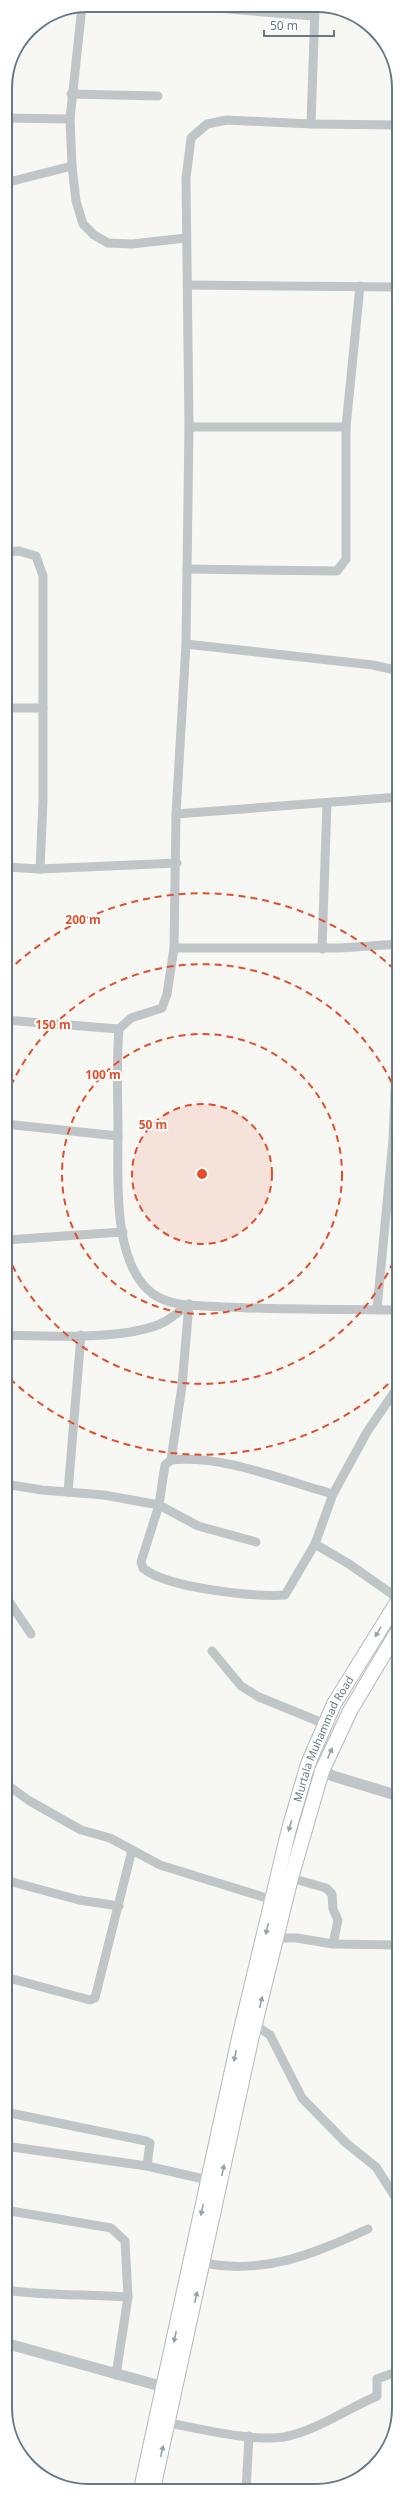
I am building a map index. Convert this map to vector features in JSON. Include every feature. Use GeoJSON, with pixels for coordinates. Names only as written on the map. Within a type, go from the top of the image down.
{"type":"FeatureCollection","features":[{"type":"Feature","properties":{"kind":"highway","name":"Murtala Muhammad Road"},"geometry":{"type":"LineString","coordinates":[[278,1896],[308,1764],[325,1724],[344,1688],[392,1610]]}},
{"type":"Feature","properties":{"kind":"highway","name":"Murtala Muhammad Road"},"geometry":{"type":"LineString","coordinates":[[278,1896],[291,1878],[322,1772],[350,1711],[392,1641]]}},
{"type":"Feature","properties":{"kind":"highway"},"geometry":{"type":"LineString","coordinates":[[155,2484],[255,2026],[276,1938],[278,1896]]}},
{"type":"Feature","properties":{"kind":"highway"},"geometry":{"type":"LineString","coordinates":[[142,2484],[239,2038],[278,1896]]}},
{"type":"Feature","properties":{"kind":"street"},"geometry":{"type":"LineString","coordinates":[[82,12],[78,57],[71,94],[70,119],[72,166],[76,201],[83,224],[94,235],[108,243],[132,244],[186,238]]}},
{"type":"Feature","properties":{"kind":"street"},"geometry":{"type":"LineString","coordinates":[[311,124],[314,12]]}},
{"type":"Feature","properties":{"kind":"street"},"geometry":{"type":"LineString","coordinates":[[71,94],[158,96]]}},
{"type":"Feature","properties":{"kind":"street"},"geometry":{"type":"LineString","coordinates":[[12,118],[70,119]]}},
{"type":"Feature","properties":{"kind":"street"},"geometry":{"type":"LineString","coordinates":[[392,125],[311,124],[227,120],[207,124],[191,138],[187,165],[186,238],[188,285],[189,427],[186,644],[176,814],[177,863],[174,948],[167,994],[162,1008],[131,1018],[119,1029],[117,1058],[117,1193],[123,1232],[134,1272],[153,1294],[189,1304],[293,1310],[392,1310]]}},
{"type":"Feature","properties":{"kind":"street"},"geometry":{"type":"LineString","coordinates":[[12,181],[72,166]]}},
{"type":"Feature","properties":{"kind":"street"},"geometry":{"type":"LineString","coordinates":[[188,285],[392,287]]}},
{"type":"Feature","properties":{"kind":"street"},"geometry":{"type":"LineString","coordinates":[[187,569],[337,571],[346,559],[346,427],[360,286]]}},
{"type":"Feature","properties":{"kind":"street"},"geometry":{"type":"LineString","coordinates":[[189,427],[346,427]]}},
{"type":"Feature","properties":{"kind":"street"},"geometry":{"type":"LineString","coordinates":[[12,552],[36,556],[43,576],[43,708],[40,869]]}},
{"type":"Feature","properties":{"kind":"street"},"geometry":{"type":"LineString","coordinates":[[186,644],[373,665],[392,669]]}},
{"type":"Feature","properties":{"kind":"street"},"geometry":{"type":"LineString","coordinates":[[12,708],[43,708]]}},
{"type":"Feature","properties":{"kind":"street"},"geometry":{"type":"LineString","coordinates":[[176,814],[392,798]]}},
{"type":"Feature","properties":{"kind":"street"},"geometry":{"type":"LineString","coordinates":[[322,949],[327,803]]}},
{"type":"Feature","properties":{"kind":"street"},"geometry":{"type":"LineString","coordinates":[[12,867],[40,869],[177,863]]}},
{"type":"Feature","properties":{"kind":"street"},"geometry":{"type":"LineString","coordinates":[[174,948],[322,949],[392,944]]}},
{"type":"Feature","properties":{"kind":"street"},"geometry":{"type":"LineString","coordinates":[[12,1021],[119,1029]]}},
{"type":"Feature","properties":{"kind":"street"},"geometry":{"type":"LineString","coordinates":[[12,1125],[118,1136]]}},
{"type":"Feature","properties":{"kind":"street"},"geometry":{"type":"LineString","coordinates":[[376,1309],[392,1150]]}},
{"type":"Feature","properties":{"kind":"street"},"geometry":{"type":"LineString","coordinates":[[12,1240],[123,1232]]}},
{"type":"Feature","properties":{"kind":"street"},"geometry":{"type":"LineString","coordinates":[[12,1335],[81,1335],[136,1330],[165,1321],[189,1304]]}},
{"type":"Feature","properties":{"kind":"street"},"geometry":{"type":"LineString","coordinates":[[189,1304],[183,1373],[171,1460],[166,1465],[159,1505],[141,1562],[143,1568],[148,1572],[172,1582],[252,1595],[285,1595],[315,1544],[333,1494],[367,1432],[392,1395]]}},
{"type":"Feature","properties":{"kind":"street"},"geometry":{"type":"LineString","coordinates":[[68,1492],[81,1335]]}},
{"type":"Feature","properties":{"kind":"street"},"geometry":{"type":"LineString","coordinates":[[171,1460],[194,1458],[247,1469],[333,1494]]}},
{"type":"Feature","properties":{"kind":"street"},"geometry":{"type":"LineString","coordinates":[[12,1485],[68,1492],[104,1494],[159,1505],[198,1526],[256,1542]]}},
{"type":"Feature","properties":{"kind":"street"},"geometry":{"type":"LineString","coordinates":[[315,1544],[349,1564],[392,1594]]}},
{"type":"Feature","properties":{"kind":"street"},"geometry":{"type":"LineString","coordinates":[[12,1606],[31,1634]]}},
{"type":"Feature","properties":{"kind":"street"},"geometry":{"type":"LineString","coordinates":[[212,1651],[241,1686],[259,1697],[325,1724]]}},
{"type":"Feature","properties":{"kind":"street"},"geometry":{"type":"LineString","coordinates":[[308,1764],[322,1772],[392,1794]]}},
{"type":"Feature","properties":{"kind":"street"},"geometry":{"type":"LineString","coordinates":[[12,1788],[28,1800],[81,1830],[110,1838],[160,1865],[278,1896]]}},
{"type":"Feature","properties":{"kind":"street"},"geometry":{"type":"LineString","coordinates":[[12,1979],[90,2000],[95,1998],[132,1850]]}},
{"type":"Feature","properties":{"kind":"street"},"geometry":{"type":"LineString","coordinates":[[291,1878],[326,1888],[332,1894],[333,1908],[338,1920],[333,1944]]}},
{"type":"Feature","properties":{"kind":"street"},"geometry":{"type":"LineString","coordinates":[[12,1882],[79,1900],[119,1906]]}},
{"type":"Feature","properties":{"kind":"street"},"geometry":{"type":"LineString","coordinates":[[276,1938],[297,1938],[333,1944],[392,1945]]}},
{"type":"Feature","properties":{"kind":"street"},"geometry":{"type":"LineString","coordinates":[[255,2026],[270,2035],[302,2098],[346,2143],[376,2167],[392,2192]]}},
{"type":"Feature","properties":{"kind":"street"},"geometry":{"type":"LineString","coordinates":[[12,2113],[146,2141],[150,2143],[147,2166]]}},
{"type":"Feature","properties":{"kind":"street"},"geometry":{"type":"LineString","coordinates":[[12,2147],[147,2166],[208,2180]]}},
{"type":"Feature","properties":{"kind":"street"},"geometry":{"type":"LineString","coordinates":[[12,2211],[111,2228],[126,2240],[128,2297],[116,2375]]}},
{"type":"Feature","properties":{"kind":"street"},"geometry":{"type":"LineString","coordinates":[[203,2263],[249,2267],[269,2265],[327,2248],[368,2229]]}},
{"type":"Feature","properties":{"kind":"street"},"geometry":{"type":"LineString","coordinates":[[12,2291],[32,2294],[72,2294],[128,2297]]}},
{"type":"Feature","properties":{"kind":"street"},"geometry":{"type":"LineString","coordinates":[[12,2345],[116,2375],[164,2387]]}},
{"type":"Feature","properties":{"kind":"street"},"geometry":{"type":"LineString","coordinates":[[168,2424],[249,2436],[284,2437],[320,2424],[377,2396],[377,2379],[392,2374]]}},
{"type":"Feature","properties":{"kind":"street"},"geometry":{"type":"LineString","coordinates":[[247,2484],[249,2475],[249,2436]]}}]}
